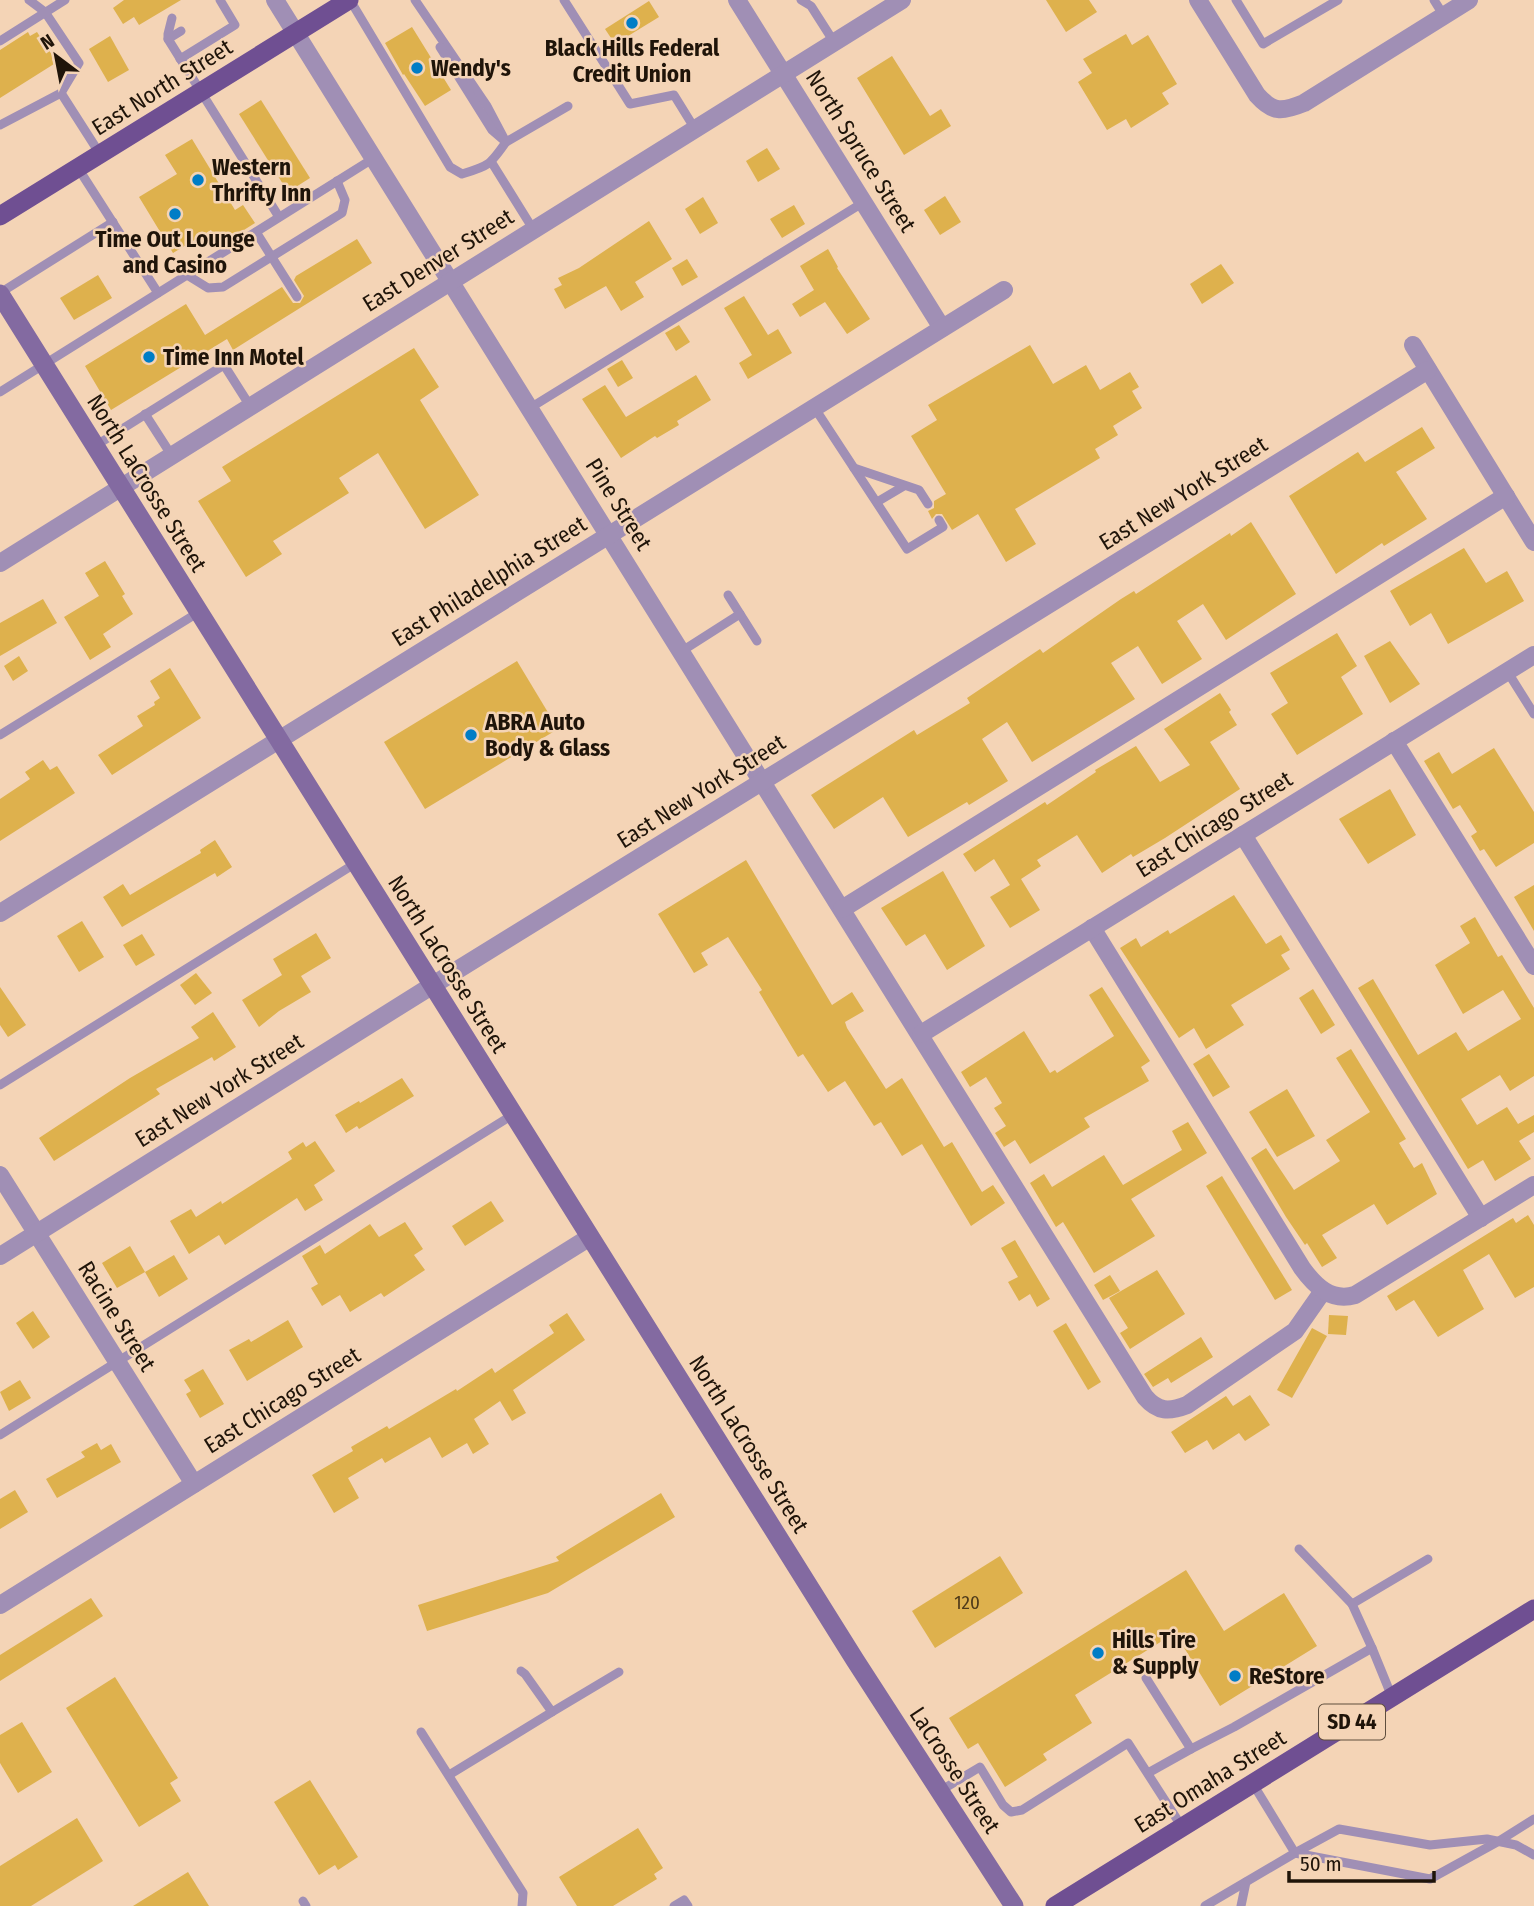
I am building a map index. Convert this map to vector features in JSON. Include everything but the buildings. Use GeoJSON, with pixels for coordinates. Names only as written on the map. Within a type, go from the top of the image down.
{"type":"FeatureCollection","features":[{"type":"Feature","properties":{"kind":"main road","name":"East North Street"},"geometry":{"type":"LineString","coordinates":[[0,216],[347,1]]}},
{"type":"Feature","properties":{"kind":"main road","name":"North LaCrosse Street"},"geometry":{"type":"LineString","coordinates":[[0,294],[855,1660]]}},
{"type":"Feature","properties":{"kind":"main road","name":"East Omaha Street"},"geometry":{"type":"LineString","coordinates":[[1055,1906],[1534,1609]]}},
{"type":"Feature","properties":{"kind":"main road","name":"LaCrosse Street"},"geometry":{"type":"LineString","coordinates":[[855,1660],[1014,1906]]}},
{"type":"Feature","properties":{"kind":"street","name":"Pine Street"},"geometry":{"type":"LineString","coordinates":[[275,0],[1145,1397],[1163,1410],[1175,1410],[1186,1405],[1282,1342],[1304,1322],[1323,1291]]}},
{"type":"Feature","properties":{"kind":"street","name":"North Spruce Street"},"geometry":{"type":"LineString","coordinates":[[737,0],[942,328]]}},
{"type":"Feature","properties":{"kind":"street"},"geometry":{"type":"LineString","coordinates":[[1198,0],[1257,95],[1265,104],[1277,110],[1304,103],[1469,0]]}},
{"type":"Feature","properties":{"kind":"street","name":"East Denver Street"},"geometry":{"type":"LineString","coordinates":[[0,563],[898,1]]}},
{"type":"Feature","properties":{"kind":"street","name":"East Philadelphia Street"},"geometry":{"type":"LineString","coordinates":[[0,914],[1004,289]]}},
{"type":"Feature","properties":{"kind":"street"},"geometry":{"type":"LineString","coordinates":[[1413,345],[1534,542]]}},
{"type":"Feature","properties":{"kind":"street","name":"East New York Street"},"geometry":{"type":"LineString","coordinates":[[0,1256],[1428,370]]}},
{"type":"Feature","properties":{"kind":"street"},"geometry":{"type":"LineString","coordinates":[[842,909],[1506,496]]}},
{"type":"Feature","properties":{"kind":"street","name":"East Chicago Street"},"geometry":{"type":"LineString","coordinates":[[921,1034],[1534,655]]}},
{"type":"Feature","properties":{"kind":"street"},"geometry":{"type":"LineString","coordinates":[[1394,741],[1534,967]]}},
{"type":"Feature","properties":{"kind":"street"},"geometry":{"type":"LineString","coordinates":[[1243,835],[1481,1218]]}},
{"type":"Feature","properties":{"kind":"street"},"geometry":{"type":"LineString","coordinates":[[1092,928],[1302,1268],[1323,1291],[1340,1298],[1355,1295],[1534,1185]]}},
{"type":"Feature","properties":{"kind":"street","name":"Racine Street"},"geometry":{"type":"LineString","coordinates":[[0,1175],[194,1484]]}},
{"type":"Feature","properties":{"kind":"street","name":"East Chicago Street"},"geometry":{"type":"LineString","coordinates":[[0,1605],[590,1237]]}},
{"type":"Feature","properties":{"kind":"lane"},"geometry":{"type":"LineString","coordinates":[[0,125],[61,93],[79,63],[46,12],[29,0]]}},
{"type":"Feature","properties":{"kind":"lane"},"geometry":{"type":"LineString","coordinates":[[0,41],[65,0]]}},
{"type":"Feature","properties":{"kind":"lane"},"geometry":{"type":"LineString","coordinates":[[415,0],[487,106],[506,142]]}},
{"type":"Feature","properties":{"kind":"lane"},"geometry":{"type":"LineString","coordinates":[[564,0],[630,104],[674,95],[695,129]]}},
{"type":"Feature","properties":{"kind":"lane"},"geometry":{"type":"LineString","coordinates":[[801,0],[811,6],[834,42]]}},
{"type":"Feature","properties":{"kind":"lane"},"geometry":{"type":"LineString","coordinates":[[1236,0],[1262,44],[1338,0]]}},
{"type":"Feature","properties":{"kind":"lane"},"geometry":{"type":"LineString","coordinates":[[1434,0],[1444,16]]}},
{"type":"Feature","properties":{"kind":"lane"},"geometry":{"type":"LineString","coordinates":[[347,1],[450,167],[462,174],[492,163],[506,142],[568,106]]}},
{"type":"Feature","properties":{"kind":"lane"},"geometry":{"type":"LineString","coordinates":[[180,59],[235,25],[221,2],[213,10]]}},
{"type":"Feature","properties":{"kind":"lane"},"geometry":{"type":"LineString","coordinates":[[172,18],[168,39],[279,217]]}},
{"type":"Feature","properties":{"kind":"lane"},"geometry":{"type":"LineString","coordinates":[[168,39],[181,31]]}},
{"type":"Feature","properties":{"kind":"lane"},"geometry":{"type":"LineString","coordinates":[[61,93],[100,154]]}},
{"type":"Feature","properties":{"kind":"lane"},"geometry":{"type":"LineString","coordinates":[[0,392],[374,158]]}},
{"type":"Feature","properties":{"kind":"lane"},"geometry":{"type":"LineString","coordinates":[[492,163],[533,229]]}},
{"type":"Feature","properties":{"kind":"lane"},"geometry":{"type":"LineString","coordinates":[[78,168],[158,293]]}},
{"type":"Feature","properties":{"kind":"lane"},"geometry":{"type":"LineString","coordinates":[[187,275],[208,288],[223,288],[342,213],[345,200],[337,181]]}},
{"type":"Feature","properties":{"kind":"lane"},"geometry":{"type":"LineString","coordinates":[[530,408],[864,202]]}},
{"type":"Feature","properties":{"kind":"lane"},"geometry":{"type":"LineString","coordinates":[[0,294],[113,222]]}},
{"type":"Feature","properties":{"kind":"lane"},"geometry":{"type":"LineString","coordinates":[[256,232],[297,297]]}},
{"type":"Feature","properties":{"kind":"lane"},"geometry":{"type":"LineString","coordinates":[[95,446],[224,365],[250,406]]}},
{"type":"Feature","properties":{"kind":"lane"},"geometry":{"type":"LineString","coordinates":[[814,407],[907,549],[943,527],[939,520]]}},
{"type":"Feature","properties":{"kind":"lane"},"geometry":{"type":"LineString","coordinates":[[145,414],[172,456]]}},
{"type":"Feature","properties":{"kind":"lane"},"geometry":{"type":"LineString","coordinates":[[854,468],[919,490],[928,504]]}},
{"type":"Feature","properties":{"kind":"lane"},"geometry":{"type":"LineString","coordinates":[[877,502],[904,486]]}},
{"type":"Feature","properties":{"kind":"lane"},"geometry":{"type":"LineString","coordinates":[[728,595],[757,641]]}},
{"type":"Feature","properties":{"kind":"lane"},"geometry":{"type":"LineString","coordinates":[[0,735],[199,612]]}},
{"type":"Feature","properties":{"kind":"lane"},"geometry":{"type":"LineString","coordinates":[[682,650],[740,614]]}},
{"type":"Feature","properties":{"kind":"lane"},"geometry":{"type":"LineString","coordinates":[[1507,671],[1534,714]]}},
{"type":"Feature","properties":{"kind":"lane"},"geometry":{"type":"LineString","coordinates":[[0,1085],[356,863]]}},
{"type":"Feature","properties":{"kind":"lane"},"geometry":{"type":"LineString","coordinates":[[0,1435],[513,1114]]}},
{"type":"Feature","properties":{"kind":"lane"},"geometry":{"type":"LineString","coordinates":[[1299,1549],[1352,1604],[1392,1698]]}},
{"type":"Feature","properties":{"kind":"lane"},"geometry":{"type":"LineString","coordinates":[[1352,1604],[1428,1559]]}},
{"type":"Feature","properties":{"kind":"lane"},"geometry":{"type":"LineString","coordinates":[[1147,1773],[1372,1648]]}},
{"type":"Feature","properties":{"kind":"lane"},"geometry":{"type":"LineString","coordinates":[[520,1671],[526,1674],[552,1712]]}},
{"type":"Feature","properties":{"kind":"lane"},"geometry":{"type":"LineString","coordinates":[[449,1775],[619,1672]]}},
{"type":"Feature","properties":{"kind":"lane"},"geometry":{"type":"LineString","coordinates":[[1146,1678],[1191,1749]]}},
{"type":"Feature","properties":{"kind":"lane"},"geometry":{"type":"LineString","coordinates":[[421,1731],[523,1893],[522,1906]]}},
{"type":"Feature","properties":{"kind":"lane"},"geometry":{"type":"LineString","coordinates":[[940,1791],[980,1767],[1003,1805],[1011,1812],[1022,1810],[1128,1743],[1182,1828]]}},
{"type":"Feature","properties":{"kind":"lane"},"geometry":{"type":"LineString","coordinates":[[1252,1784],[1296,1853],[1430,1879],[1499,1842],[1534,1819]]}},
{"type":"Feature","properties":{"kind":"lane"},"geometry":{"type":"LineString","coordinates":[[1205,1906],[1339,1829],[1430,1846],[1487,1839],[1516,1845],[1534,1855]]}},
{"type":"Feature","properties":{"kind":"lane"},"geometry":{"type":"LineString","coordinates":[[1241,1906],[1246,1882]]}},
{"type":"Feature","properties":{"kind":"lane"},"geometry":{"type":"LineString","coordinates":[[674,1906],[684,1900],[688,1906]]}},
{"type":"Feature","properties":{"kind":"place","name":"Black Hills Federal Credit Union"},"geometry":{"type":"Point","coordinates":[632,23]}},
{"type":"Feature","properties":{"kind":"place","name":"Wendy's"},"geometry":{"type":"Point","coordinates":[417,68]}},
{"type":"Feature","properties":{"kind":"place","name":"Western Thrifty Inn"},"geometry":{"type":"Point","coordinates":[198,180]}},
{"type":"Feature","properties":{"kind":"place","name":"Time Out Lounge and Casino"},"geometry":{"type":"Point","coordinates":[175,214]}},
{"type":"Feature","properties":{"kind":"place","name":"Time Inn Motel"},"geometry":{"type":"Point","coordinates":[149,357]}},
{"type":"Feature","properties":{"kind":"place","name":"ABRA Auto Body & Glass"},"geometry":{"type":"Point","coordinates":[471,735]}},
{"type":"Feature","properties":{"kind":"place","name":"Hills Tire & Supply"},"geometry":{"type":"Point","coordinates":[1098,1653]}},
{"type":"Feature","properties":{"kind":"place","name":"ReStore"},"geometry":{"type":"Point","coordinates":[1235,1676]}}]}
